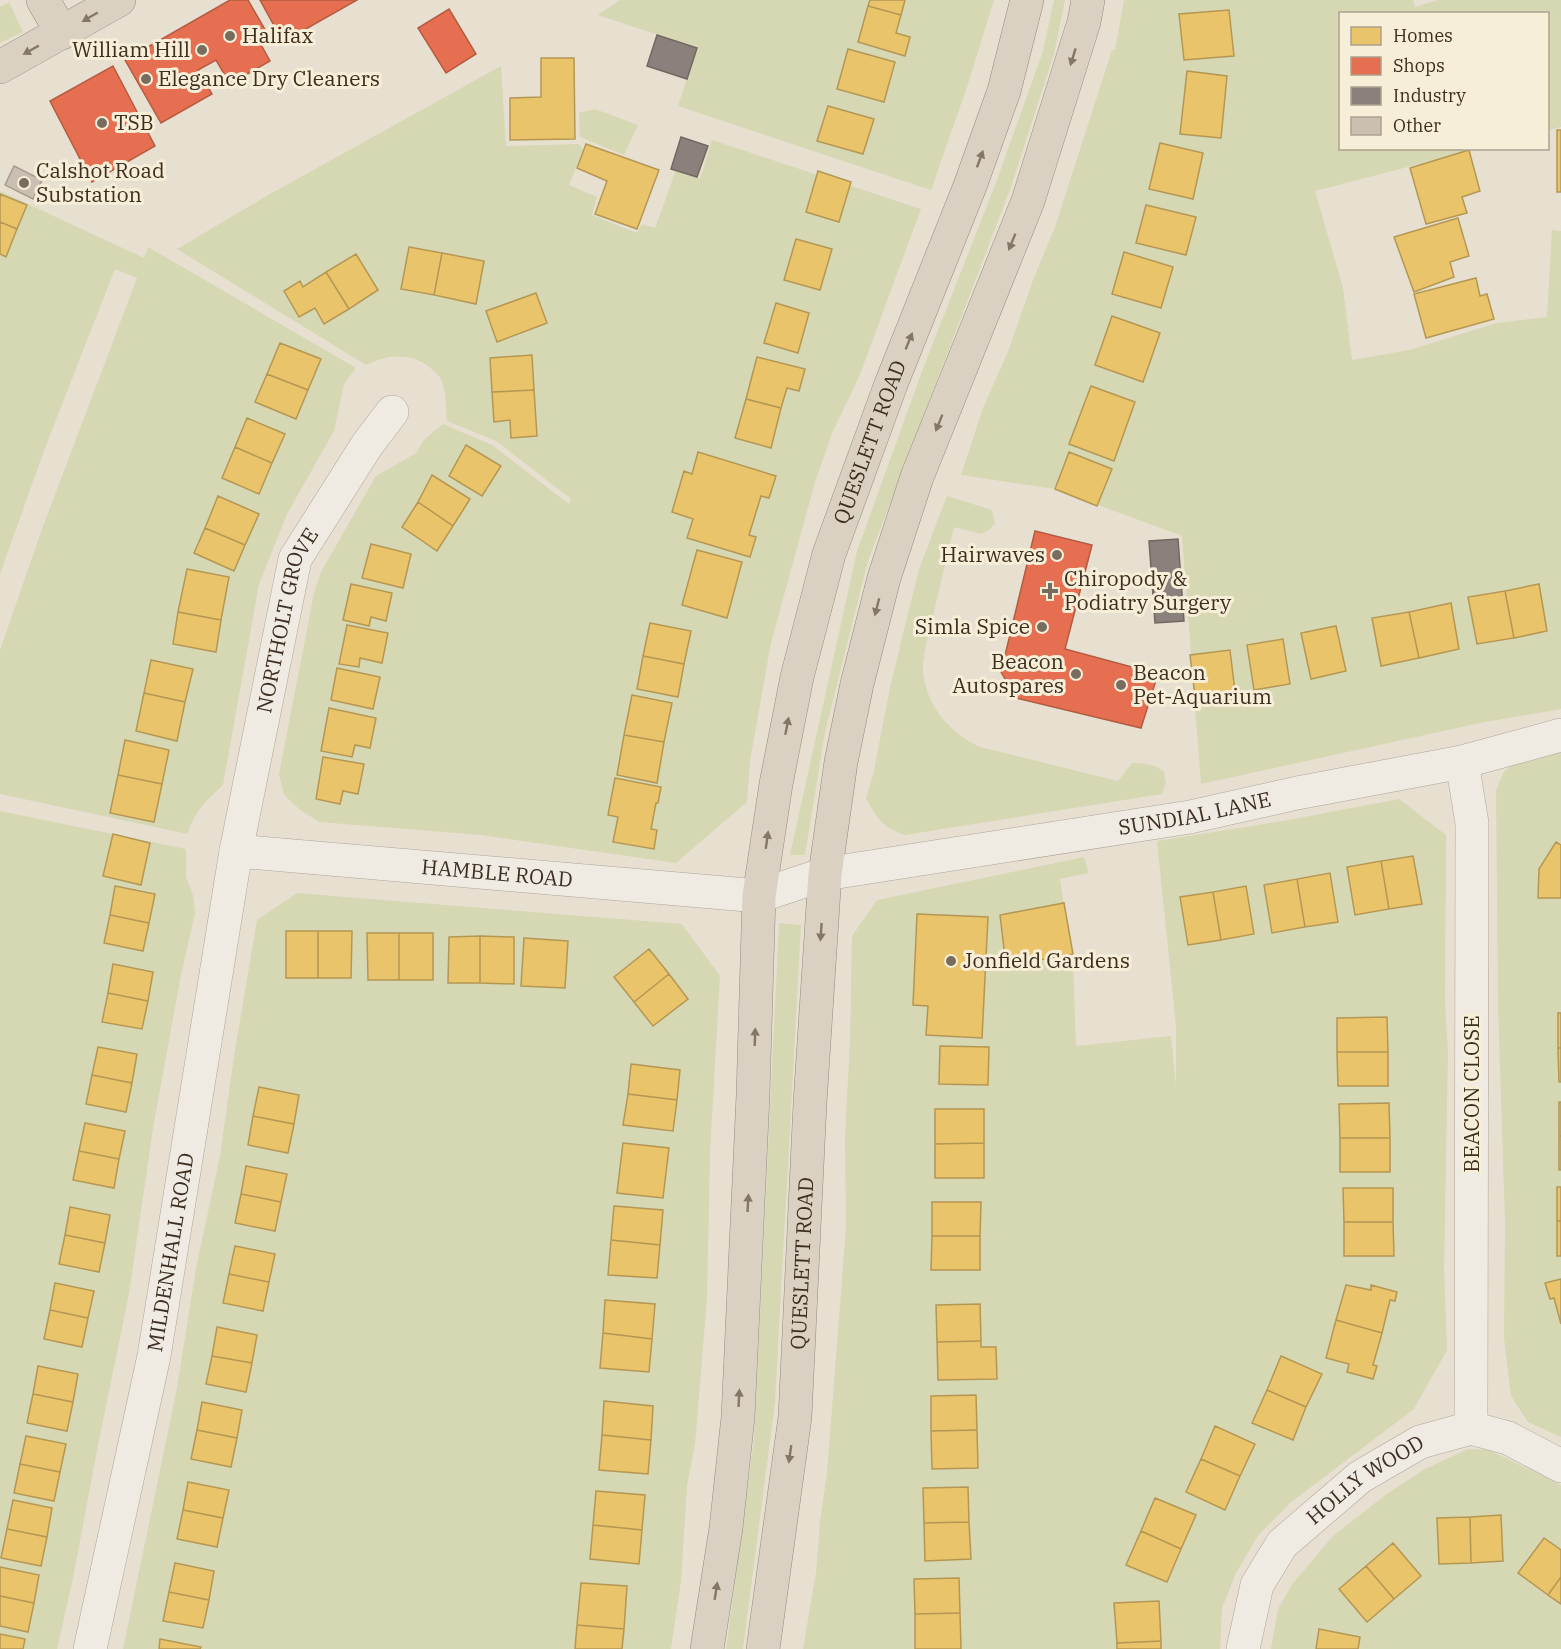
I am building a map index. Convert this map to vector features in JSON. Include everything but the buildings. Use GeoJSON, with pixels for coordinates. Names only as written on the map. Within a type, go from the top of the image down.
{"type":"FeatureCollection","features":[{"type":"Feature","properties":{"kind":"highway"},"geometry":{"type":"LineString","coordinates":[[43,0],[62,33]]}},
{"type":"Feature","properties":{"kind":"highway"},"geometry":{"type":"LineString","coordinates":[[0,67],[119,0]]}},
{"type":"Feature","properties":{"kind":"highway","name":"QUESLETT ROAD"},"geometry":{"type":"LineString","coordinates":[[707,1649],[726,1528],[738,1418],[753,1095],[759,896],[776,784],[797,676],[829,554],[891,384],[978,165],[1004,91],[1027,0]]}},
{"type":"Feature","properties":{"kind":"highway","name":"QUESLETT ROAD"},"geometry":{"type":"LineString","coordinates":[[763,1649],[795,1417],[810,1103],[825,874],[841,762],[857,684],[884,578],[917,477],[1028,201],[1084,22],[1088,0]]}},
{"type":"Feature","properties":{"kind":"street","name":"NORTHOLT GROVE"},"geometry":{"type":"LineString","coordinates":[[236,851],[295,559],[367,445],[392,412]]}},
{"type":"Feature","properties":{"kind":"street","name":"SUNDIAL LANE"},"geometry":{"type":"LineString","coordinates":[[825,874],[1190,817],[1297,793],[1462,762],[1561,735]]}},
{"type":"Feature","properties":{"kind":"street","name":"BEACON CLOSE"},"geometry":{"type":"LineString","coordinates":[[1462,762],[1472,824],[1471,1428]]}},
{"type":"Feature","properties":{"kind":"street","name":"HAMBLE ROAD"},"geometry":{"type":"LineString","coordinates":[[236,851],[759,896]]}},
{"type":"Feature","properties":{"kind":"street","name":"MILDENHALL ROAD"},"geometry":{"type":"LineString","coordinates":[[90,1649],[154,1356],[236,851]]}},
{"type":"Feature","properties":{"kind":"street"},"geometry":{"type":"LineString","coordinates":[[759,896],[825,874]]}},
{"type":"Feature","properties":{"kind":"street"},"geometry":{"type":"LineString","coordinates":[[1471,1428],[1508,1438],[1561,1466]]}},
{"type":"Feature","properties":{"kind":"street","name":"HOLLY WOOD"},"geometry":{"type":"LineString","coordinates":[[1243,1649],[1257,1585],[1282,1544],[1360,1477],[1420,1442],[1471,1428]]}},
{"type":"Feature","properties":{"kind":"green space"},"geometry":{"type":"Polygon","coordinates":[[[620,0],[994,0],[931,190],[678,106],[697,48],[598,15],[620,0]]]}},
{"type":"Feature","properties":{"kind":"green space"},"geometry":{"type":"Polygon","coordinates":[[[1054,0],[1065,0],[1054,54],[1011,187],[868,561],[825,732],[805,855],[790,855],[857,551],[924,366],[997,180],[1043,51],[1054,0]]]}},
{"type":"Feature","properties":{"kind":"green space"},"geometry":{"type":"Polygon","coordinates":[[[1124,0],[1413,0],[1415,7],[1438,0],[1561,0],[1561,127],[1549,130],[1549,12],[1339,12],[1339,150],[1473,150],[1315,191],[1343,288],[1352,360],[1409,350],[1497,323],[1547,317],[1552,230],[1561,231],[1561,709],[1480,723],[1201,784],[1182,536],[1055,489],[961,475],[983,408],[1009,349],[1033,280],[1055,227],[1112,50],[1115,50],[1124,0]]]}},
{"type":"Feature","properties":{"kind":"green space"},"geometry":{"type":"Polygon","coordinates":[[[9,2],[23,32],[0,43],[0,7],[9,2]]]}},
{"type":"Feature","properties":{"kind":"green space"},"geometry":{"type":"Polygon","coordinates":[[[501,66],[506,146],[579,144],[583,150],[569,185],[597,197],[592,215],[637,233],[642,224],[655,228],[676,170],[700,179],[712,140],[921,209],[859,377],[833,431],[815,482],[771,643],[750,761],[747,802],[676,863],[480,835],[319,822],[299,809],[284,795],[279,774],[314,593],[321,572],[376,476],[416,453],[424,440],[443,424],[492,445],[569,504],[571,499],[496,441],[447,421],[442,381],[428,366],[413,359],[397,356],[366,365],[177,249],[270,194],[501,66]]]}},
{"type":"Feature","properties":{"kind":"green space"},"geometry":{"type":"Polygon","coordinates":[[[595,109],[638,125],[624,155],[580,137],[579,113],[595,109]]]}},
{"type":"Feature","properties":{"kind":"green space"},"geometry":{"type":"Polygon","coordinates":[[[0,191],[144,258],[148,247],[356,368],[344,384],[334,431],[287,514],[259,584],[223,785],[197,813],[188,834],[0,794],[0,650],[42,529],[137,278],[115,269],[45,448],[0,574],[0,191]]]}},
{"type":"Feature","properties":{"kind":"green space"},"geometry":{"type":"Polygon","coordinates":[[[947,496],[992,510],[995,523],[981,534],[954,527],[923,664],[927,691],[937,711],[952,728],[980,747],[1118,781],[1132,763],[1156,767],[1164,771],[1166,783],[1162,794],[905,835],[891,829],[877,817],[866,798],[873,775],[891,683],[919,569],[947,496]]]}},
{"type":"Feature","properties":{"kind":"green space"},"geometry":{"type":"Polygon","coordinates":[[[1561,751],[1561,1437],[1528,1422],[1511,1396],[1504,1339],[1505,1221],[1498,1005],[1496,791],[1503,773],[1519,758],[1561,751]]]}},
{"type":"Feature","properties":{"kind":"green space"},"geometry":{"type":"Polygon","coordinates":[[[1399,799],[1446,835],[1445,1003],[1448,1051],[1444,1270],[1447,1350],[1414,1409],[1290,1503],[1258,1536],[1236,1573],[1222,1608],[1220,1649],[803,1649],[816,1572],[827,1473],[846,1227],[845,1138],[852,936],[877,900],[1084,857],[1089,873],[1060,879],[1073,963],[1076,1046],[1171,1036],[1176,1086],[1176,1027],[1157,841],[1283,821],[1399,799]]]}},
{"type":"Feature","properties":{"kind":"green space"},"geometry":{"type":"Polygon","coordinates":[[[0,811],[186,849],[186,877],[193,895],[195,913],[181,975],[153,1128],[129,1294],[57,1649],[0,1649],[0,811]]]}},
{"type":"Feature","properties":{"kind":"green space"},"geometry":{"type":"Polygon","coordinates":[[[297,893],[682,924],[720,976],[710,1153],[707,1299],[695,1444],[687,1486],[681,1581],[671,1649],[123,1649],[177,1388],[196,1268],[220,1156],[257,920],[297,893]]]}},
{"type":"Feature","properties":{"kind":"green space"},"geometry":{"type":"Polygon","coordinates":[[[779,923],[801,925],[775,1402],[743,1649],[726,1649],[754,1439],[779,923]]]}},
{"type":"Feature","properties":{"kind":"green space"},"geometry":{"type":"Polygon","coordinates":[[[1468,1449],[1489,1450],[1561,1485],[1561,1649],[1271,1649],[1278,1609],[1293,1583],[1333,1536],[1388,1493],[1425,1469],[1468,1449]]]}},
{"type":"Feature","properties":{"kind":"place","name":"Halifax"},"geometry":{"type":"Point","coordinates":[230,36]}},
{"type":"Feature","properties":{"kind":"place","name":"William Hill"},"geometry":{"type":"Point","coordinates":[202,50]}},
{"type":"Feature","properties":{"kind":"place","name":"Elegance Dry Cleaners"},"geometry":{"type":"Point","coordinates":[146,79]}},
{"type":"Feature","properties":{"kind":"place","name":"TSB"},"geometry":{"type":"Point","coordinates":[102,123]}},
{"type":"Feature","properties":{"kind":"place","name":"Calshot Road Substation"},"geometry":{"type":"Point","coordinates":[24,183]}},
{"type":"Feature","properties":{"kind":"place","name":"Hairwaves"},"geometry":{"type":"Point","coordinates":[1057,555]}},
{"type":"Feature","properties":{"kind":"place","name":"Chiropody & Podiatry Surgery"},"geometry":{"type":"Point","coordinates":[1050,591]}},
{"type":"Feature","properties":{"kind":"place","name":"Simla Spice"},"geometry":{"type":"Point","coordinates":[1042,627]}},
{"type":"Feature","properties":{"kind":"place","name":"Beacon Autospares"},"geometry":{"type":"Point","coordinates":[1076,674]}},
{"type":"Feature","properties":{"kind":"place","name":"Beacon Pet-Aquarium"},"geometry":{"type":"Point","coordinates":[1121,685]}},
{"type":"Feature","properties":{"kind":"place","name":"Jonfield Gardens"},"geometry":{"type":"Point","coordinates":[951,961]}}]}
